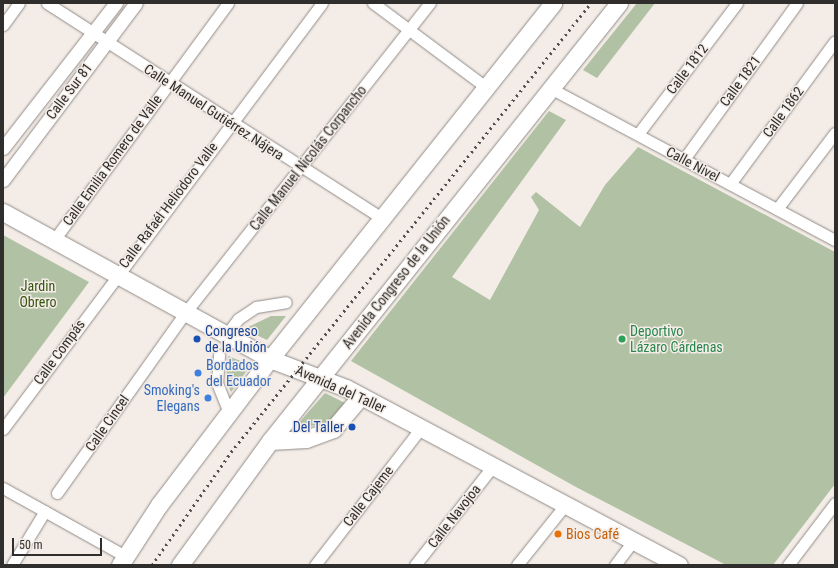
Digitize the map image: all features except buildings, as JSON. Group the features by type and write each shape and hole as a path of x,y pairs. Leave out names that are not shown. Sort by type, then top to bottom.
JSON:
{"main road":[{"path":"123,560 229,412 553,3"},
{"name":"Avenida Congreso de la Unión","path":"184,564 270,441 619,3"},
{"name":"Avenida del Taller","path":"3,212 270,359 321,377 361,396 679,565"},
{"path":"270,441 306,439 327,432 344,421 361,396"}],"street":[{"path":"3,25 19,3"},
{"name":"Calle Manuel Gutiérrez Nájera","path":"47,3 94,32 106,42 300,168 382,218"},
{"name":"Calle Sur 81","path":"3,148 116,3"},
{"name":"Calle Sur 81","path":"3,180 136,3"},
{"name":"Calle Emilia Romero de Valle","path":"54,240 168,82 228,3"},
{"name":"Calle Rafaél Heliodoro Valle","path":"115,274 322,3"},
{"path":"373,3 486,88"},
{"name":"Calle Manuel Nicolás Corpancho","path":"185,313 430,3"},
{"name":"Calle 1812","path":"638,134 737,3"},
{"name":"Calle 1821","path":"684,159 797,3"},
{"name":"Calle 1862","path":"730,184 835,41"},
{"name":"Calle Nivel","path":"550,88 777,209 834,236"},
{"path":"777,209 835,133"},
{"name":"Calle Compás","path":"3,429 115,274"},
{"path":"226,335 238,320 256,308 286,302"},
{"name":"Calle Cincel","path":"57,493 185,313"},
{"path":"219,356 217,383 229,412"},
{"name":"Calle Cajeme","path":"315,565 421,428"},
{"name":"Calle Navojoa","path":"415,565 493,466"},
{"path":"3,488 45,511 123,560"},
{"path":"788,565 835,503"},
{"path":"517,565 565,505"},
{"path":"12,565 45,511"},
{"path":"615,565 633,541"}],"green space":[{"path":"637,3 655,3 597,78 583,70"},
{"name":"Deportivo Lázaro Cárdenas","path":"549,111 566,120 452,277 490,300 539,210 531,197 536,192 580,227 605,185 638,147 835,252 835,484 773,565 726,565 576,487 351,361"},
{"name":"Jardin Obrero","path":"3,235 89,282 3,398"},
{"path":"271,316 286,316 267,340 244,329"},
{"path":"228,356 251,365 231,392 226,380"},
{"path":"325,393 349,405 327,422 307,427 297,425"}],"railway":[{"path":"152,565 231,452 591,3"}],"place":[{"name":"Congreso de la Unión","path":"197,339"},
{"name":"Deportivo Lázaro Cárdenas","path":"622,339"},
{"name":"Bordados del Ecuador","path":"198,373"},
{"name":"Smoking's Elegans","path":"208,398"},
{"name":"Del Taller","path":"352,427"},
{"name":"Bios Café","path":"558,534"}]}
